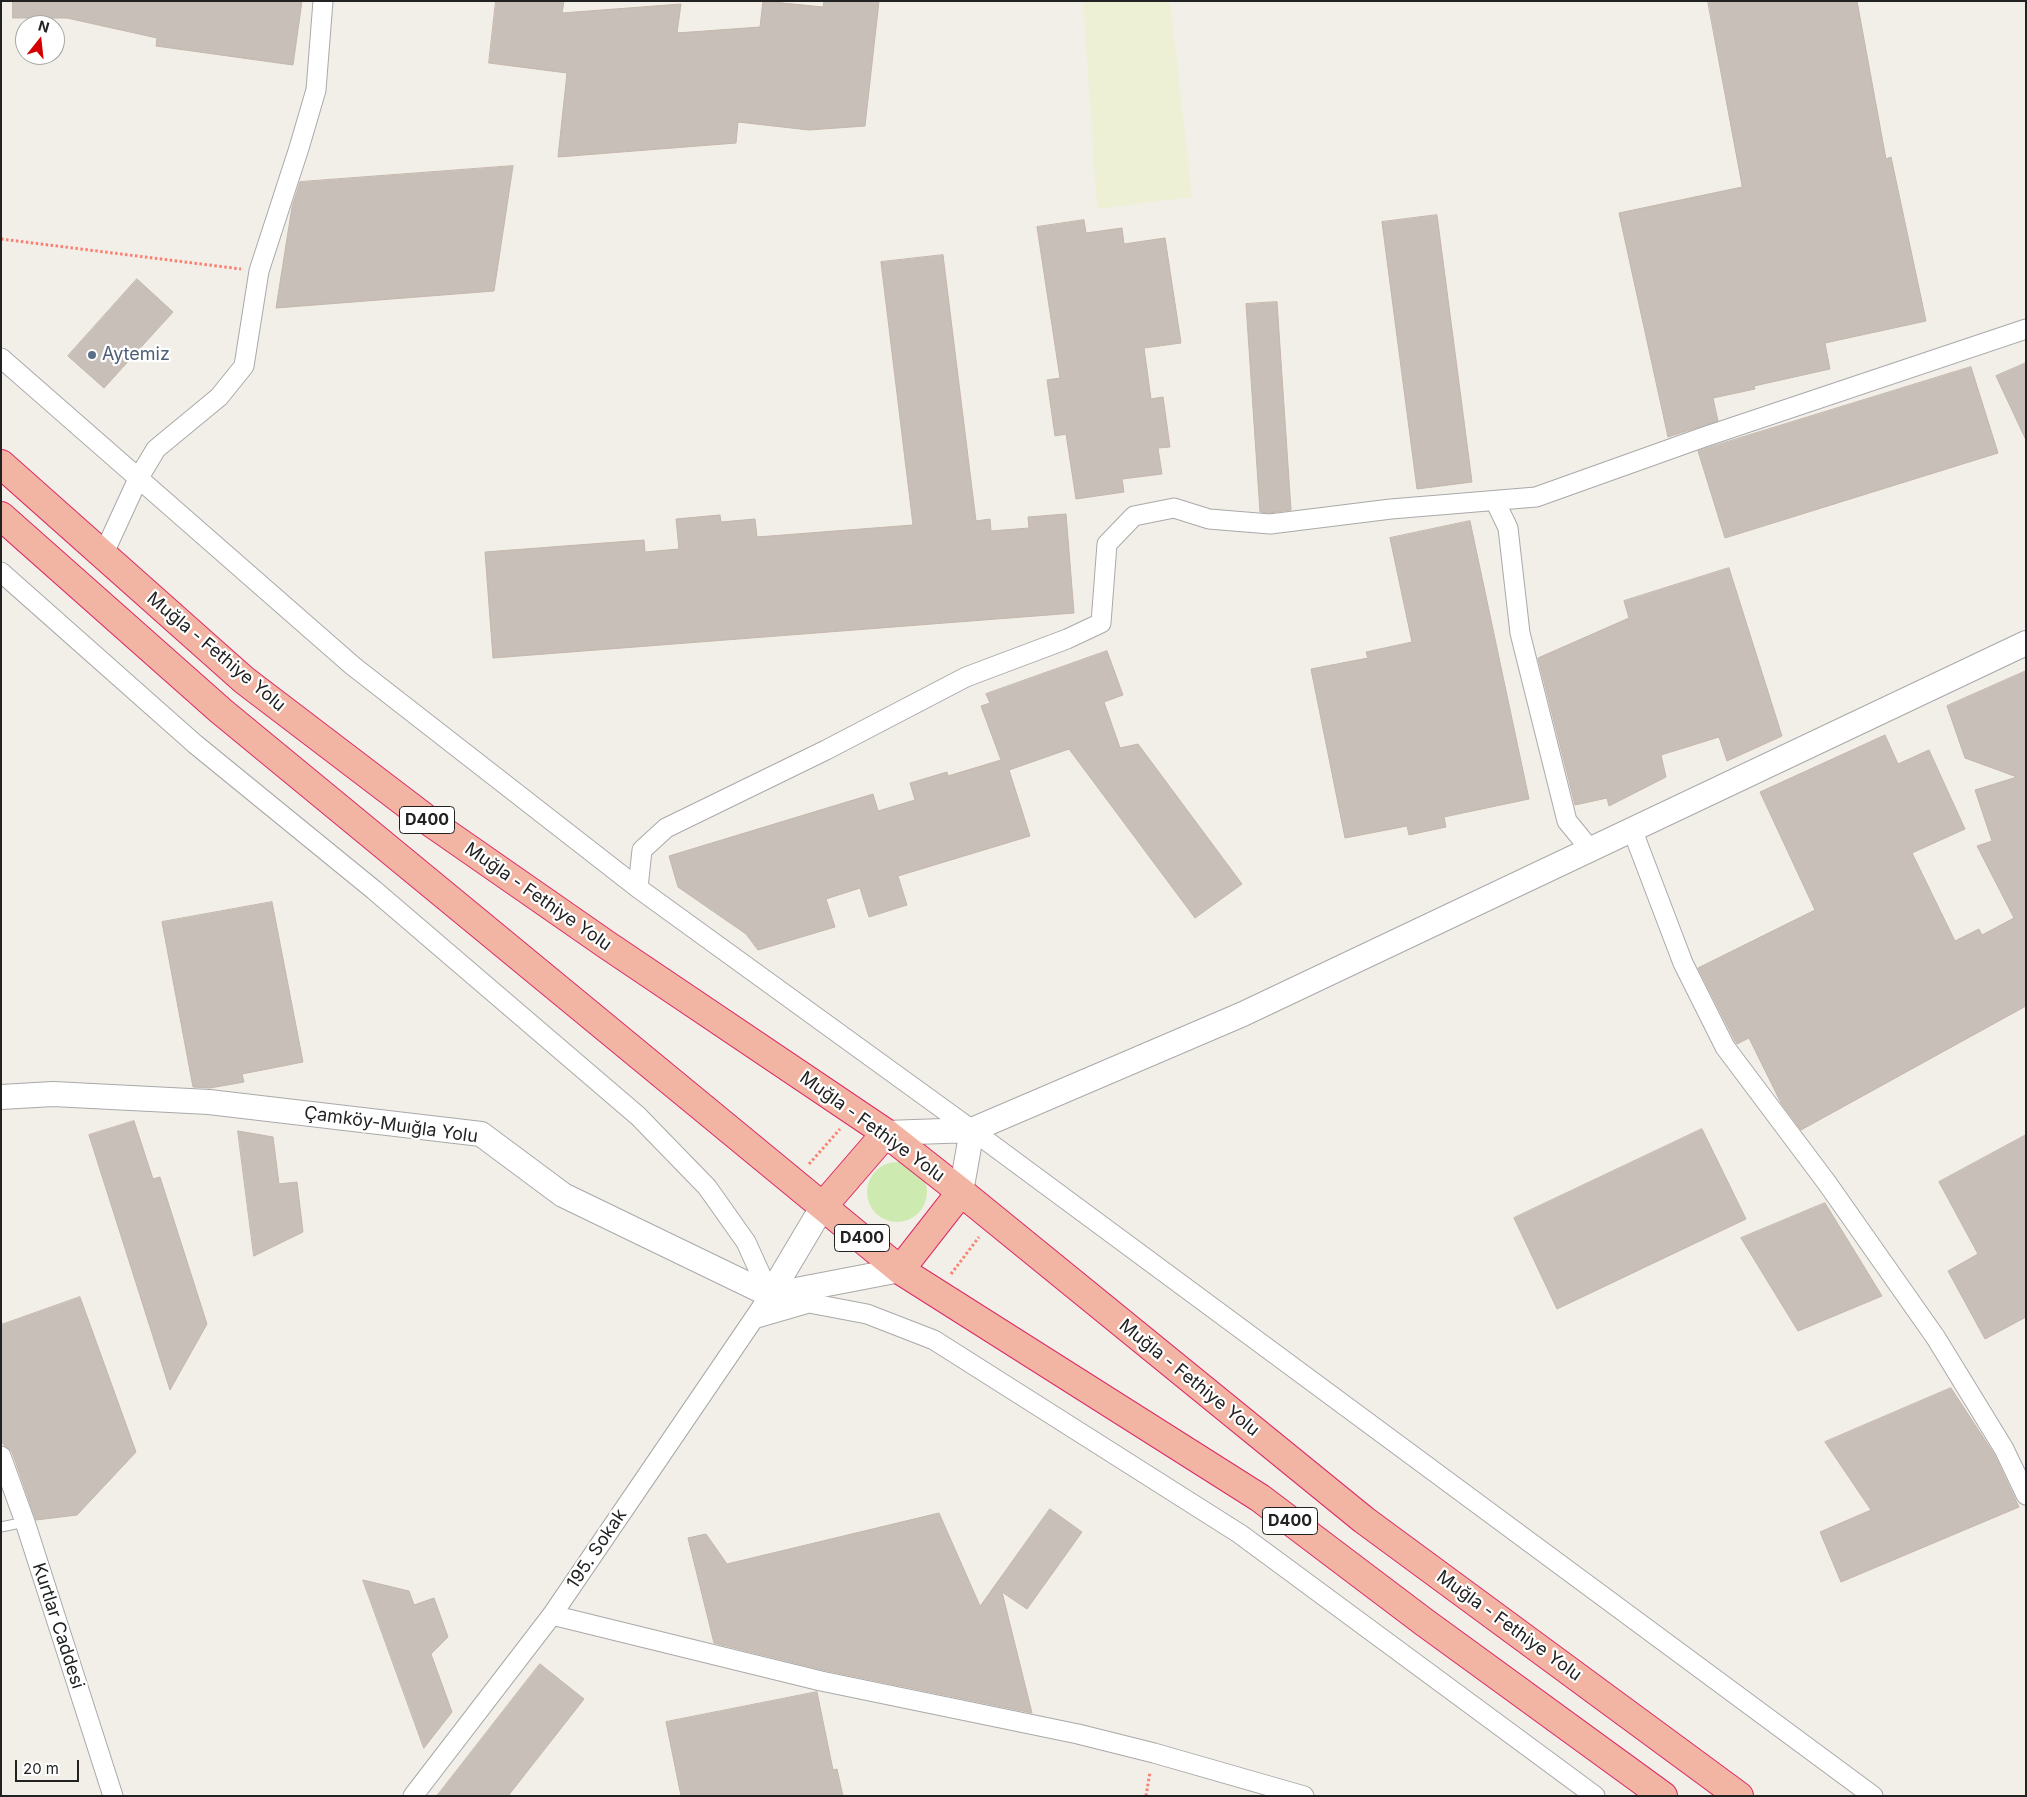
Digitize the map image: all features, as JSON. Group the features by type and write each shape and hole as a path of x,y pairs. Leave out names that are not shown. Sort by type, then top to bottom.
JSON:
{"highway":[{"name":"Muğla - Fethiye Yolu","path":"1,464 244,680 433,824 607,945 886,1134 961,1192 1364,1520 1739,1796"},
{"name":"D400","path":"1,516 221,711 900,1270 1260,1498 1424,1622 1663,1796"},
{"path":"823,1206 886,1134"},
{"path":"900,1270 961,1192"}],"street":[{"path":"103,555 138,478 156,449 219,397 244,366 259,271 316,90 323,1"},
{"path":"638,888 642,850 666,828 826,750 966,676 1066,639 1101,623 1106,544 1134,516 1174,508 1209,519 1270,524 1391,509 1536,497 1704,437 2026,329"},
{"path":"1,358 353,666 638,888 972,1130 1873,1796"},
{"path":"1495,500 1508,528 1520,633 1567,821 1590,849"},
{"path":"1,572 195,744 382,896 638,1116 706,1187 746,1242 770,1295"},
{"path":"886,1134 972,1130 1243,1014 2026,643"},
{"path":"1632,829 1683,963 1725,1047 1827,1183 1936,1338 2004,1449 2026,1495"},
{"name":"Çamköy-Muığla Yolu","path":"1,1097 53,1094 209,1102 481,1134 563,1195 770,1295"},
{"path":"961,1192 972,1130"},
{"path":"770,1295 823,1206"},
{"path":"770,1295 900,1270"},
{"name":"195. Sokak","path":"413,1796 552,1615 770,1295"},
{"path":"754,1319 809,1303 867,1314 934,1340 1240,1534 1595,1796"},
{"name":"Kurtlar Caddesi","path":"1,1456 25,1522 113,1796"},
{"path":"552,1615 821,1681 1078,1734 1154,1753 1304,1796"}],"lane":[{"path":"1,1527 25,1522"}],"path":[{"path":"1,239 259,271"},
{"path":"794,1183 855,1112"},
{"path":"937,1293 993,1218"}],"green space":[{"path":"1170,1 1192,197 1097,209 1083,2"},
{"path":"897,1162 914,1167 922,1175 927,1192 922,1209 914,1217 897,1222 880,1217 872,1209 867,1192 872,1175 880,1167"}],"building":[{"path":"13,1 302,1 293,65 156,46 157,38 65,18 65,15 15,15 15,18 13,18"},
{"path":"496,1 564,1 562,13 681,4 677,33 760,27 763,1 823,7 824,1 879,1 865,126 809,130 738,122 736,143 558,157 567,73 489,63"},
{"path":"1708,1 1857,1 1886,159 1891,157 1926,321 1825,343 1830,369 1754,386 1755,389 1713,398 1718,421 1668,437 1619,213 1742,187"},
{"path":"513,166 494,291 276,308 292,207 300,182"},
{"path":"1437,215 1472,482 1417,489 1382,222"},
{"path":"1084,220 1086,233 1122,228 1124,244 1165,238 1181,343 1144,348 1151,399 1163,397 1170,447 1158,448 1162,474 1122,479 1124,492 1076,499 1066,434 1055,436 1047,380 1060,378 1037,227"},
{"path":"943,255 976,521 990,519 991,531 1029,528 1028,517 1066,514 1074,613 493,658 485,552 644,540 645,552 679,549 676,519 720,515 721,522 755,519 757,537 913,525 881,262"},
{"path":"137,279 173,312 104,388 68,356"},
{"path":"1277,302 1291,510 1269,513 1260,512 1246,304"},
{"path":"2026,363 2026,440 1996,376"},
{"path":"1971,367 1998,453 1725,538 1698,451"},
{"path":"1470,521 1529,799 1444,817 1446,827 1409,835 1407,826 1345,838 1311,669 1368,658 1366,652 1412,642 1390,538"},
{"path":"1729,568 1782,736 1727,761 1719,737 1661,755 1666,777 1609,806 1607,798 1575,805 1538,658 1629,618 1624,601"},
{"path":"1107,651 1123,695 1104,702 1120,748 1138,744 1242,884 1195,918 1069,749 1009,770 1030,836 898,876 907,905 869,917 860,888 826,899 835,927 758,950 746,934 678,887 669,856 873,794 878,811 915,800 910,783 947,772 948,776 1001,760 981,706 990,703 986,694"},
{"path":"2026,671 2026,1006 1801,1130 1781,1103 1749,1038 1737,1044 1735,1041 1698,968 1815,910 1760,792 1885,735 1898,764 1929,750 1965,829 1912,853 1955,941 1979,929 1982,935 2014,918 1977,846 1992,841 1975,790 2017,777 1965,758 1947,706"},
{"path":"272,902 303,1062 242,1074 244,1082 210,1088 193,1087 162,922"},
{"path":"134,1121 153,1179 160,1177 207,1324 170,1390 89,1135"},
{"path":"1702,1129 1746,1219 1557,1309 1514,1218"},
{"path":"238,1131 273,1137 279,1184 297,1182 303,1232 254,1256"},
{"path":"2026,1135 2026,1317 1985,1339 1948,1271 1978,1254 1939,1182"},
{"path":"1825,1203 1882,1296 1798,1331 1741,1238"},
{"path":"80,1297 136,1452 77,1515 36,1520 12,1452 1,1442 1,1325"},
{"path":"1951,1388 1994,1454 2019,1507 1841,1582 1820,1532 1871,1510 1825,1442"},
{"path":"1050,1509 1082,1532 1027,1609 1002,1592 1032,1713 823,1670 714,1643 688,1538 706,1534 727,1564 939,1513 980,1606"},
{"path":"363,1580 409,1591 414,1605 434,1598 448,1637 431,1654 452,1712 424,1748"},
{"path":"540,1664 584,1699 508,1796 437,1796"},
{"path":"817,1692 833,1770 837,1769 843,1796 681,1796 666,1722"}],"place":[{"name":"Aytemiz","path":"92,355"}]}
